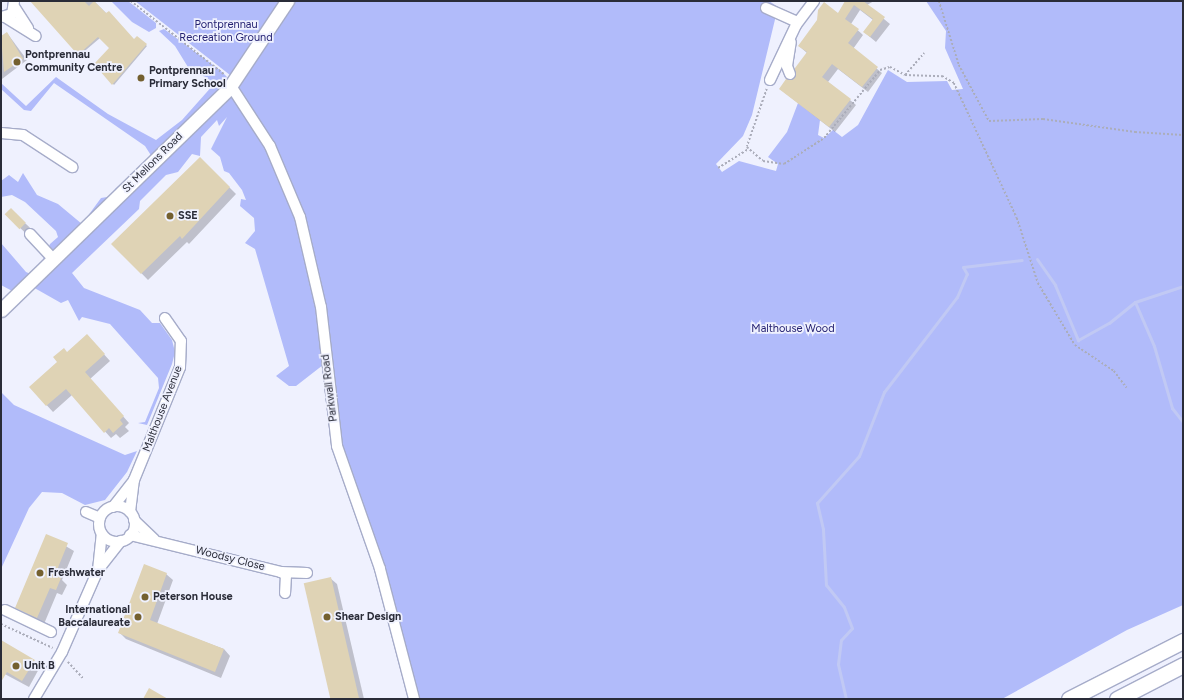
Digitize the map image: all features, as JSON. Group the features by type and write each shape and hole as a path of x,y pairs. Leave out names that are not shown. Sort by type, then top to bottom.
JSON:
{"highway":[{"path":"1069,699 1183,640"},
{"path":"1117,699 1183,665"}],"main road":[{"name":"St Mellons Road","path":"1,310 54,260 229,81 287,1"}],"street":[{"path":"770,80 795,26 814,1"},
{"path":"28,28 2,17 15,3 28,28 36,36"},
{"path":"766,8 795,26"},
{"path":"790,74 787,66 795,26"},
{"name":"Parkwall Road","path":"229,81 270,146 300,217 321,307 337,446 380,569 414,699"},
{"path":"1,133 23,134 72,167"},
{"path":"35,236 54,260"},
{"name":"Malthouse Avenue","path":"113,506 134,480 183,356 179,335 165,318"},
{"name":"Malthouse Avenue","path":"132,516 134,480"},
{"path":"34,699 60,654 98,570 121,541 130,535 132,516 113,506 100,518"},
{"path":"86,512 100,518"},
{"name":"Woodsy Close","path":"132,516 154,539"},
{"path":"98,570 102,534 100,518"},
{"path":"102,534 110,541 121,541"},
{"name":"Woodsy Close","path":"130,535 154,539 281,572 308,573"},
{"path":"281,572 286,575 285,593"},
{"path":"5,610 51,632"}],"path":[{"path":"132,1 229,81"},
{"path":"939,1 959,65 989,121 1043,120 1183,135"},
{"path":"905,75 924,53"},
{"path":"748,148 754,156 773,164 797,158 833,130 880,70 890,67 905,75 942,76 954,83 1017,218 1038,283 1075,345 1114,371 1127,388"},
{"path":"718,168 748,148 770,80"},
{"path":"1,624 60,654 83,678"}],"green space":[{"path":"111,1 128,1 156,23 156,28 149,32 132,22"},
{"name":"Pontprennau Recreation Ground","path":"135,1 282,1 230,75"},
{"name":"Malthouse Wood","path":"291,1 769,1 778,7 752,115 743,136 716,164 722,172 739,161 776,171 778,164 768,157 787,132 798,103 820,120 818,135 824,138 833,130 842,137 858,125 888,70 907,82 947,81 952,90 963,89 945,48 946,31 926,1 1183,1 1183,605 1127,630 1002,699 417,699 373,531 342,451 323,299 303,210 260,137 298,227 317,316 323,365 296,386 289,386 276,376 289,366 255,249 245,243 255,231 254,218 240,206 241,199 246,200 242,190 229,173 224,171 220,157 211,149 227,117 219,126 217,120 201,137 200,156 192,154 178,172 166,175 140,201 139,209 72,273 84,288 140,310 152,323 160,323 172,340 175,352 172,364 147,425 138,423 145,422 159,388 158,378 110,324 82,317 79,321 68,300 61,303 31,286 50,244 58,237 56,231 25,202 12,195 1,197 1,181 9,175 18,182 23,173 37,195 58,204 82,224 101,198 113,196 115,189 152,157 145,146 54,83 31,111 24,110 1,89 1,83 26,106 56,77 108,114 156,140 182,120 214,84 206,77 191,72 175,46 159,31 164,29 220,70 229,79 228,97 236,91"},
{"path":"1,243 26,272 35,276 14,292 1,285"},
{"path":"1,392 14,405 125,455 137,451 127,472 105,500 85,505 62,493 42,492 29,508 1,569"}],"building":[{"path":"30,1 84,1 89,6 94,1 106,13 109,11 134,39 137,36 147,44 112,85 94,64 109,48 98,37 78,55"},
{"path":"845,1 863,1 885,17 870,37 863,32 873,19 854,5 845,19 859,29 848,43 878,67 862,87 832,64 822,77 851,99 829,127 779,89 786,79 795,78 795,68 807,52 798,46 817,20 818,10 824,2 838,13"},
{"path":"7,32 23,59 4,72 1,36"},
{"path":"200,157 230,187 182,239 180,236 141,274 111,244"},
{"path":"11,208 26,223 19,229 5,214"},
{"path":"87,334 105,354 85,372 124,416 120,420 123,424 113,433 109,428 104,433 66,389 46,406 29,387 57,362 53,357 64,348 67,352"},
{"path":"46,534 68,543 55,575 61,578 56,590 50,588 37,618 15,608"},
{"name":"Peterson House","path":"144,564 167,573 150,620 224,649 215,672 118,633"},
{"path":"331,577 359,699 330,699 304,583"},
{"name":"Unit B","path":"1,640 35,660 22,681 7,672 1,682"},
{"path":"149,688 168,699 143,699"}],"waterway":[{"path":"1037,259 1055,285 1078,340 1109,323 1135,302 1183,286"},
{"path":"846,699 838,664 841,640 852,628 844,607 826,585 823,529 817,503 859,456 884,392 957,297 967,274 963,267 1022,260"},
{"path":"1135,302 1154,346 1172,408 1183,422"}],"place":[{"name":"Pontprennau Community Centre","path":"17,62"},
{"name":"Pontprennau Primary School","path":"141,78"},
{"name":"SSE","path":"170,216"},
{"name":"Freshwater","path":"40,573"},
{"name":"Peterson House","path":"145,597"},
{"name":"International Baccalaureate","path":"138,617"},
{"name":"Shear Design","path":"327,617"},
{"name":"Unit B","path":"16,666"}]}
